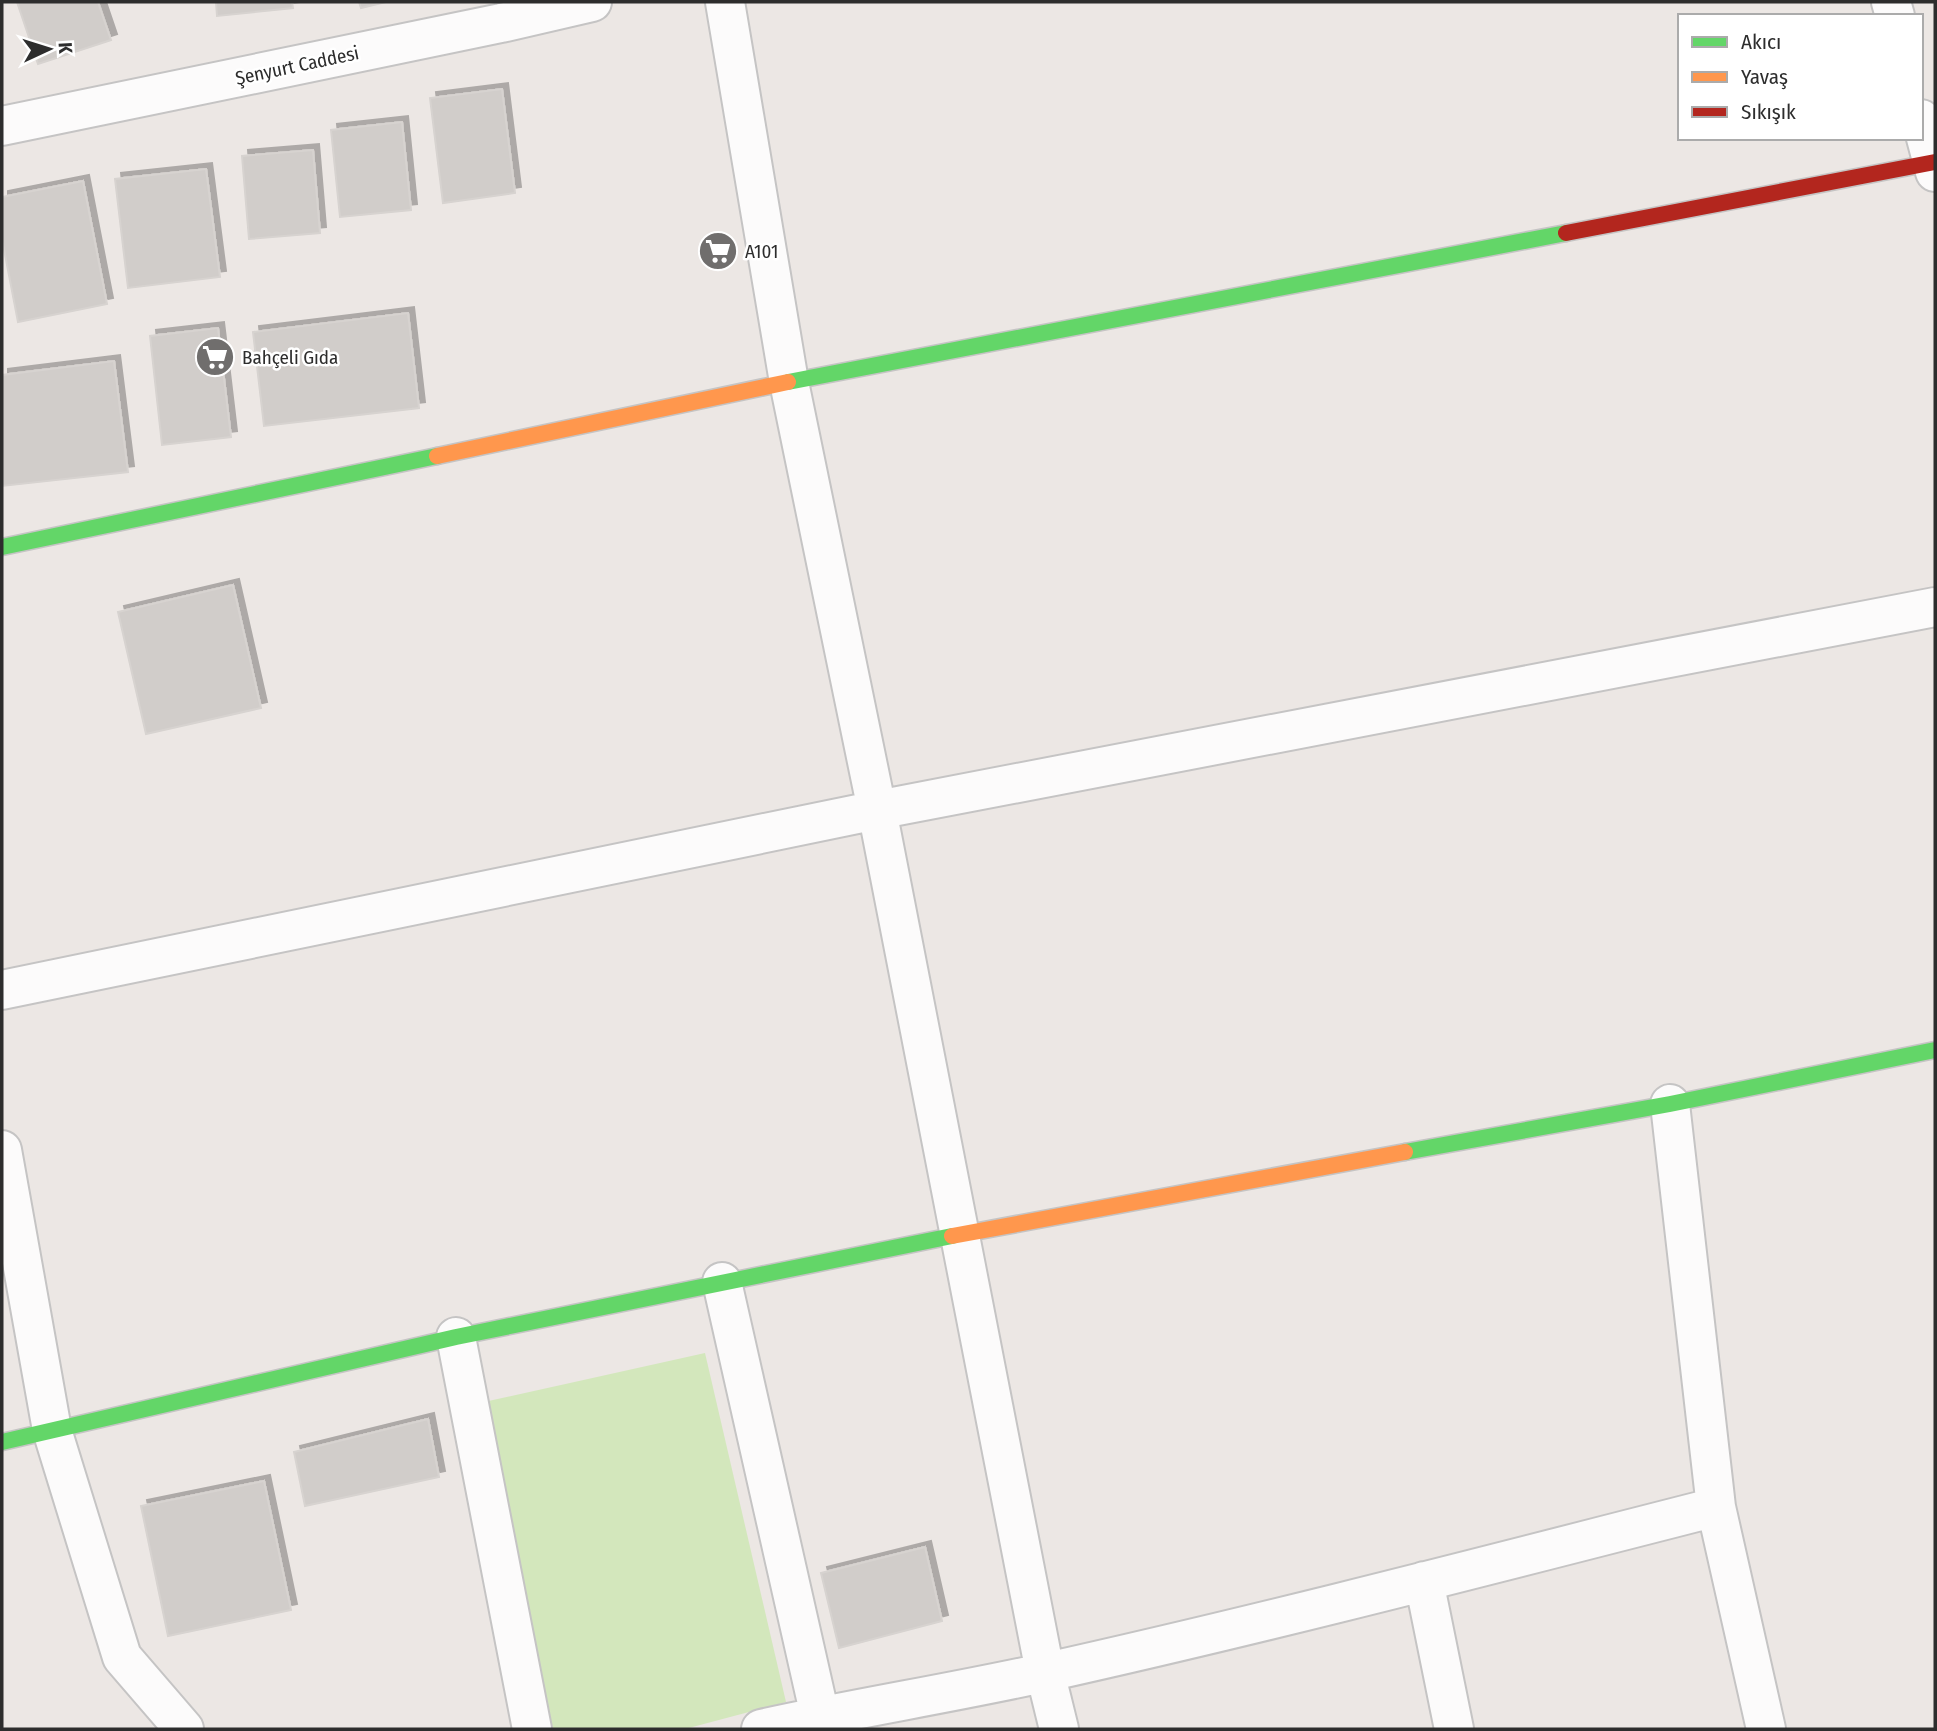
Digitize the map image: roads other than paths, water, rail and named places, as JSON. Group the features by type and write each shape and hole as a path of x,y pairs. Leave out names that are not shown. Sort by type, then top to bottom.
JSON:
{"street":[{"name":"Şenyurt Caddesi","path":"2,126 499,12 592,2"},
{"path":"724,2 789,382 877,810 1045,1672 1059,1729"},
{"path":"2,547 789,382 1935,164 1923,125"},
{"path":"2,990 877,810 1935,607"},
{"path":"2,1442 456,1337 722,1282 960,1234 1670,1104 1935,1050"},
{"path":"1670,1104 1716,1507 1766,1729"},
{"path":"2,1150 52,1430 122,1657 184,1729"},
{"path":"722,1282 820,1716"},
{"path":"456,1337 532,1729"},
{"path":"761,1729 1045,1672 1424,1581 1716,1507"},
{"path":"1424,1581 1454,1729"}],"place":[{"name":"A101","path":"718,251"},
{"name":"Bahçeli Gıda","path":"215,357"}]}
